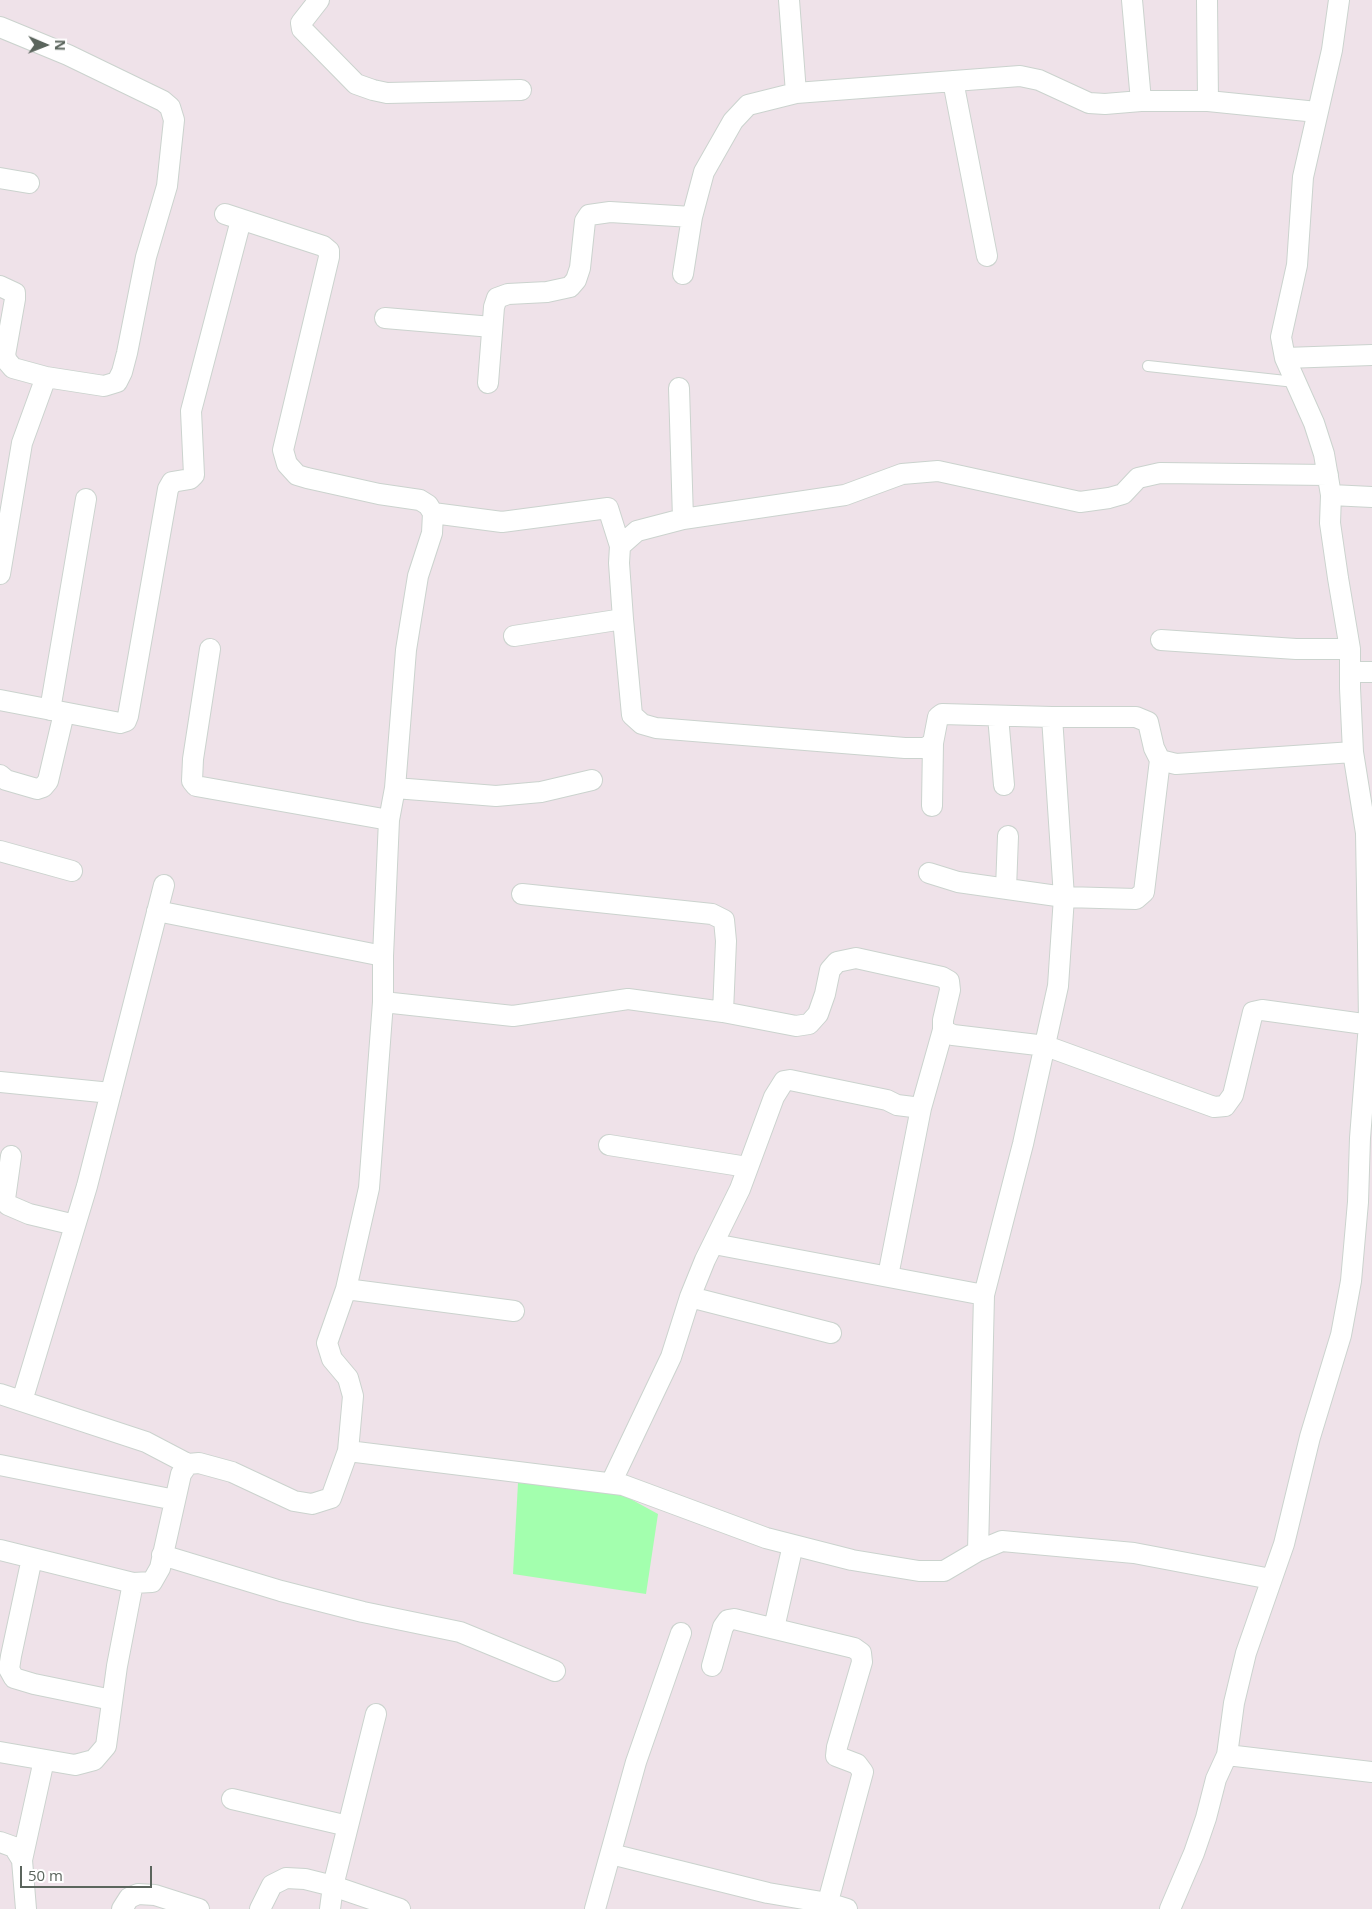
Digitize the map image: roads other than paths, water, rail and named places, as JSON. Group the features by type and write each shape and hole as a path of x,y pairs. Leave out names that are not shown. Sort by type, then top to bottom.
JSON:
{"street":[{"path":"319,0 301,23 302,29 356,84 387,93 521,90"},
{"path":"788,0 796,93"},
{"path":"1132,0 1141,101"},
{"path":"1207,0 1208,101"},
{"path":"1170,1909 1194,1853 1206,1818 1216,1779 1227,1755 1234,1703 1242,1670 1284,1544 1310,1437 1341,1335 1364,1224 1370,1025 1366,833 1353,752 1350,650 1330,524 1331,495 1328,475 1314,423 1285,358 1281,337 1296,265 1303,177 1332,50 1339,0"},
{"path":"0,27 68,55 163,101 170,107 174,120 167,186 146,257 122,372 117,382 104,386 46,377 13,368 5,355 15,293 0,286"},
{"path":"683,274 692,218 704,172 733,121 748,105 796,93 1020,76 1039,80 1089,103 1208,101 1317,112"},
{"path":"953,81 987,256"},
{"path":"0,178 29,183"},
{"path":"488,383 494,307 498,298 508,294 547,292 570,287 576,280 580,268 585,221 589,215 610,212 692,218"},
{"path":"0,700 120,723 126,721 168,489 172,482 190,479 194,475 191,411 233,217 323,246 329,251 329,258 283,450 287,464 297,475 307,478 379,494 420,500 428,505 433,513 432,533 418,576 406,650 395,788 389,820 383,956 383,1002 369,1188 346,1289 327,1343 332,1359 348,1378 353,1396 348,1451 331,1498 312,1504 294,1501 232,1472 199,1463 188,1464 146,1442 0,1394"},
{"path":"385,318 492,327"},
{"path":"1285,358 1372,355"},
{"path":"0,574 22,443 46,377"},
{"path":"679,388 683,519"},
{"path":"620,546 637,531 683,519 845,495 902,474 938,471 1080,502 1123,494 1138,478 1160,473 1328,475"},
{"path":"1331,495 1372,497"},
{"path":"0,775 6,780 37,789 43,787 48,781 86,499"},
{"path":"433,513 502,522 608,508 620,546 619,563 632,715 642,724 656,728 905,748 925,748 933,743"},
{"path":"514,636 623,619"},
{"path":"1161,640 1296,649 1350,650"},
{"path":"210,649 192,759 192,781 196,786 389,820"},
{"path":"1350,672 1372,672"},
{"path":"929,873 958,882 1064,897 1136,899 1144,892 1160,760 1154,748 1148,722 1136,717 942,714 938,717 933,743 932,806"},
{"path":"998,716 1004,785"},
{"path":"978,1551 984,1295 1023,1144 1058,986 1064,897 1052,717"},
{"path":"1160,760 1176,764 1353,752"},
{"path":"395,788 496,796 541,792 592,780"},
{"path":"1006,889 1008,836"},
{"path":"0,851 72,871"},
{"path":"22,1401 75,1225 164,885"},
{"path":"522,894 712,914 724,920 726,941 723,1012"},
{"path":"157,911 383,956"},
{"path":"383,1002 513,1016 628,999 723,1012 796,1026 809,1024 818,1014 830,970 837,962 856,958 942,977 949,982 950,990 943,1020 944,1030 921,1108 888,1276"},
{"path":"944,1030 953,1035 1046,1046 1214,1107 1225,1106 1233,1095 1253,1012 1262,1010 1370,1025"},
{"path":"611,1483 671,1356 690,1297 705,1260 740,1189 774,1097 784,1081 790,1080 887,1100 897,1105 921,1108"},
{"path":"0,1082 111,1093"},
{"path":"609,1145 747,1167"},
{"path":"12,1156 5,1198 8,1205 29,1214 75,1225"},
{"path":"714,1244 984,1295"},
{"path":"346,1289 514,1311"},
{"path":"690,1297 831,1333"},
{"path":"348,1451 623,1485 766,1538 852,1560 919,1571 944,1571 978,1551 1002,1541 1124,1552 1271,1579"},
{"path":"0,1550 133,1583 152,1582 160,1568 182,1474 188,1464"},
{"path":"0,1465 175,1500"},
{"path":"774,1628 793,1545"},
{"path":"162,1555 281,1591 363,1612 460,1632 555,1671"},
{"path":"32,1558 9,1669 14,1678 112,1700"},
{"path":"0,1752 75,1765 94,1760 106,1746 112,1700 133,1583"},
{"path":"611,1854 766,1901 833,1907 863,1772 857,1764 836,1756 836,1747 862,1662 861,1653 854,1648 734,1619 728,1620 723,1627 712,1666"},
{"path":"595,1909 636,1762 680,1633"},
{"path":"330,1909 333,1886 376,1714"},
{"path":"1227,1755 1372,1772"},
{"path":"26,1909 22,1860 44,1760"},
{"path":"232,1799 348,1826"},
{"path":"0,1842 14,1847 22,1860"},
{"path":"260,1909 272,1885 286,1878 305,1879 333,1886 400,1909"},
{"path":"122,1909 129,1898 138,1894 155,1895 199,1909"}],"lane":[{"path":"1148,366 1295,382"}]}
